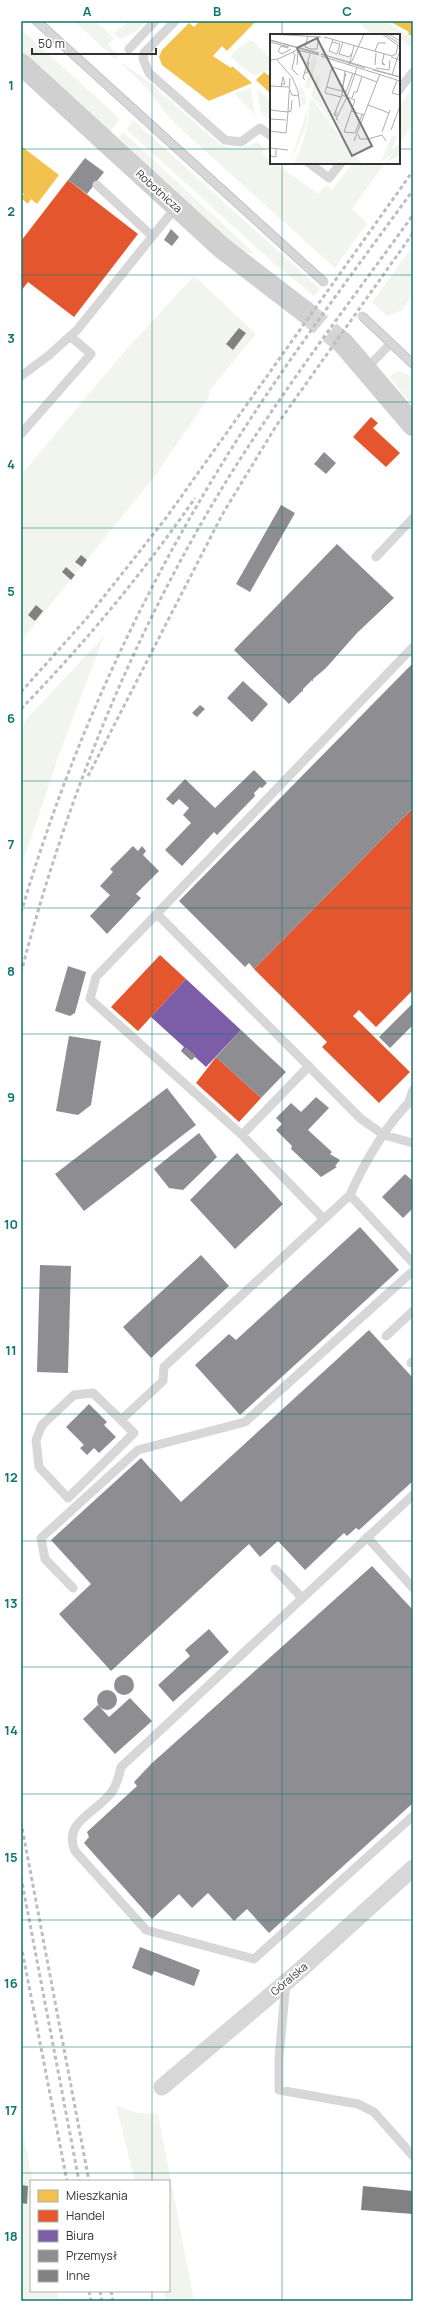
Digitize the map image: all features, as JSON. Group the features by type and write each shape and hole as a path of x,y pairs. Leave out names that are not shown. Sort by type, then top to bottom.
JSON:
{"street":[{"name":"Robotnicza","path":"21,64 176,207 242,265 304,311"},
{"path":"343,343 367,368 413,425"},
{"name":"Góralska","path":"162,2087 286,1982 413,1868"}],"lane":[{"path":"37,21 324,282"},
{"path":"129,49 155,21"},
{"path":"176,21 144,53 143,59 149,73 226,140 241,142 260,128 270,135"},
{"path":"400,89 413,72"},
{"path":"310,164 329,178 340,164"},
{"path":"97,185 152,236"},
{"path":"21,376 70,336 176,207"},
{"path":"362,316 413,364"},
{"path":"21,434 91,354 70,336"},
{"path":"367,368 391,343"},
{"path":"376,557 413,518"},
{"path":"323,1218 242,1135 90,999 96,977 413,647"},
{"path":"157,914 361,1119 384,1135 413,1143"},
{"path":"242,1135 309,1066"},
{"path":"121,1420 162,1381 164,1367 323,1218 350,1195 362,1168 384,1135 410,1101 413,1090"},
{"path":"350,1195 413,1264"},
{"path":"73,1588 45,1559 41,1538 138,1450 245,1422 413,1271"},
{"path":"386,1336 413,1311"},
{"path":"94,1393 121,1420 134,1433 68,1498 39,1466 36,1440 42,1425 74,1395 94,1393"},
{"path":"413,1495 121,1767 118,1780 111,1794 76,1826 71,1834 71,1841 75,1851 146,1930 254,1959 413,1816"},
{"path":"367,1537 413,1588"},
{"path":"275,1569 302,1598"},
{"path":"286,1982 279,2058 279,2090 358,2104 374,2112 413,2156"}],"shaded area":[{"path":"74,21 95,21 114,38 108,45 119,55 115,59"},
{"path":"129,21 146,21 137,31 120,39 114,33"},
{"path":"357,21 386,21 413,40 413,49 402,40 400,41 400,34 371,34"},
{"path":"21,29 119,118 119,121 108,133 21,53"},
{"path":"249,41 253,41 270,58 270,69 254,76 231,57 234,51"},
{"path":"122,63 148,81 218,143 223,146 242,148 257,142 265,148 261,153 270,159 270,164 276,164 318,194 326,185 332,190 352,164 384,164 352,209 367,223 335,268 181,129 166,114 147,88 121,64"},
{"path":"251,88 255,115 234,93"},
{"path":"413,88 413,124 400,143 400,104"},
{"path":"257,89 270,101 270,120 261,113"},
{"path":"133,120 320,289 314,296 277,266 126,129"},
{"path":"123,132 254,253 245,252 239,249 118,137"},
{"path":"413,246 413,293 403,310 387,316 372,302"},
{"path":"194,276 256,334 209,391 209,397 155,476 21,641 21,475 124,352"},
{"path":"399,371 413,377 413,406 390,378 393,374"},
{"path":"104,636 59,755 21,868 21,725"},
{"path":"116,2106 138,2113 158,2114 194,2301 166,2301 164,2292 170,2292 170,2180 135,2180"},
{"path":"21,2124 33,2180 30,2180 30,2292 57,2292 60,2301 21,2301"}],"building: Mieszkania":[{"path":"197,21 256,21 227,51 222,46 213,56 231,68 232,66 252,83 209,101 162,65 159,57 162,50 189,23 194,27 198,23"},
{"path":"389,21 413,21 413,37 408,34 409,32"},
{"path":"264,72 268,75 270,74 270,93 256,80"},
{"path":"21,146 59,175 37,204 31,199 28,204 21,198 24,194 21,191"}],"building: Handel":[{"path":"68,180 138,234 74,317 28,282 21,291 21,241"},
{"path":"371,417 378,423 373,428 400,453 386,467 353,437"},
{"path":"413,808 413,990 376,1027 359,1010 353,1016 410,1072 379,1103 322,1047 327,1042 254,969"},
{"path":"160,955 186,979 138,1031 111,1007"},
{"path":"216,1057 261,1098 239,1122 196,1083"}],"building: Biura":[{"path":"186,979 241,1030 206,1067 194,1056 191,1060 181,1051 184,1047 151,1017"}],"building: Przemysł":[{"path":"85,158 104,172 87,194 68,180"},
{"path":"171,229 179,237 172,246 164,240"},
{"path":"324,452 336,463 326,474 314,464"},
{"path":"281,505 295,513 250,592 236,584"},
{"path":"337,544 394,598 357,633 326,668 313,679 313,682 312,680 303,689 303,692 302,691 289,704 234,650"},
{"path":"413,663 413,808 254,969 249,963 245,967 179,901"},
{"path":"243,681 268,704 252,722 227,698"},
{"path":"200,705 205,709 197,717 192,713"},
{"path":"254,770 267,783 254,793 255,796 217,835 214,832 182,866 165,850 191,823 183,815 189,808 179,799 173,805 166,799 185,779 215,808"},
{"path":"133,846 138,851 142,846 146,851 143,855 159,871 136,894 141,898 107,934 90,916 110,895 100,886 113,872 110,869"},
{"path":"68,966 86,972 75,1013 70,1016 55,1011"},
{"path":"413,1003 413,1025 390,1048 379,1037"},
{"path":"241,1030 286,1072 261,1098 216,1057"},
{"path":"69,1036 101,1041 91,1105 78,1115 56,1111"},
{"path":"186,1047 196,1056 192,1060 182,1051"},
{"path":"167,1088 196,1125 84,1211 55,1174"},
{"path":"316,1097 329,1108 308,1130 332,1152 330,1154 340,1160 335,1166 337,1167 321,1177 291,1149 292,1146 276,1130 282,1124 276,1118 291,1103 301,1112"},
{"path":"199,1133 217,1157 183,1190 169,1188 154,1169"},
{"path":"237,1153 283,1204 235,1249 190,1200"},
{"path":"405,1174 413,1181 413,1208 403,1218 382,1197"},
{"path":"360,1227 399,1270 240,1415 195,1365 229,1334 236,1340"},
{"path":"201,1255 229,1286 151,1358 123,1327"},
{"path":"40,1265 71,1266 68,1373 37,1372"},
{"path":"369,1330 413,1378 413,1481 359,1530 356,1528 347,1536 344,1533 305,1570 278,1541 260,1557 249,1544 111,1671 59,1614 91,1584 51,1540 141,1458 181,1502"},
{"path":"89,1404 107,1422 104,1425 116,1437 99,1453 94,1448 87,1455 80,1448 84,1445 66,1427"},
{"path":"372,1566 413,1610 413,1803 269,1933 247,1909 234,1921 208,1893 192,1908 179,1894 152,1919 84,1843 89,1837 87,1832 137,1786 134,1782 151,1764"},
{"path":"209,1629 229,1652 173,1702 158,1685 190,1656 185,1650"},
{"path":"124,1675 131,1678 134,1685 131,1692 124,1695 117,1692 114,1685 117,1678"},
{"path":"107,1690 114,1693 117,1700 114,1707 107,1710 100,1707 97,1700 100,1693"},
{"path":"130,1698 152,1721 115,1754 83,1719 98,1705 109,1717"},
{"path":"140,1947 200,1970 194,1986 154,1971 152,1976 132,1968"}],"building: Inne":[{"path":"239,328 246,333 233,350 226,344"},
{"path":"81,555 87,560 82,567 75,562"},
{"path":"66,567 75,575 71,580 62,572"},
{"path":"36,605 43,611 35,621 28,615"},
{"path":"21,2185 28,2186 27,2204 21,2203"},
{"path":"363,2186 413,2191 413,2214 361,2210"}],"tunnel":[{"path":"304,311 343,343"}],"tram line":[{"path":"30,21 322,286"},
{"path":"43,21 327,279"},
{"path":"365,313 413,358"},
{"path":"360,320 413,370"}],"railway":[{"path":"21,692 87,618 166,518 413,171"},
{"path":"21,913 58,799 80,743 103,689 155,581 214,477 261,403 310,331 413,190"},
{"path":"21,973 39,908 81,781 132,657 161,597 227,480 271,412 413,215"},
{"path":"88,776 222,515 276,426 413,233"},
{"path":"21,709 68,659 112,607 155,553 195,498"},
{"path":"21,1822 89,2180"},
{"path":"21,1877 79,2180"},
{"path":"21,1945 67,2180"},
{"path":"89,2292 91,2301"},
{"path":"100,2292 102,2301"},
{"path":"111,2292 113,2301"}]}
